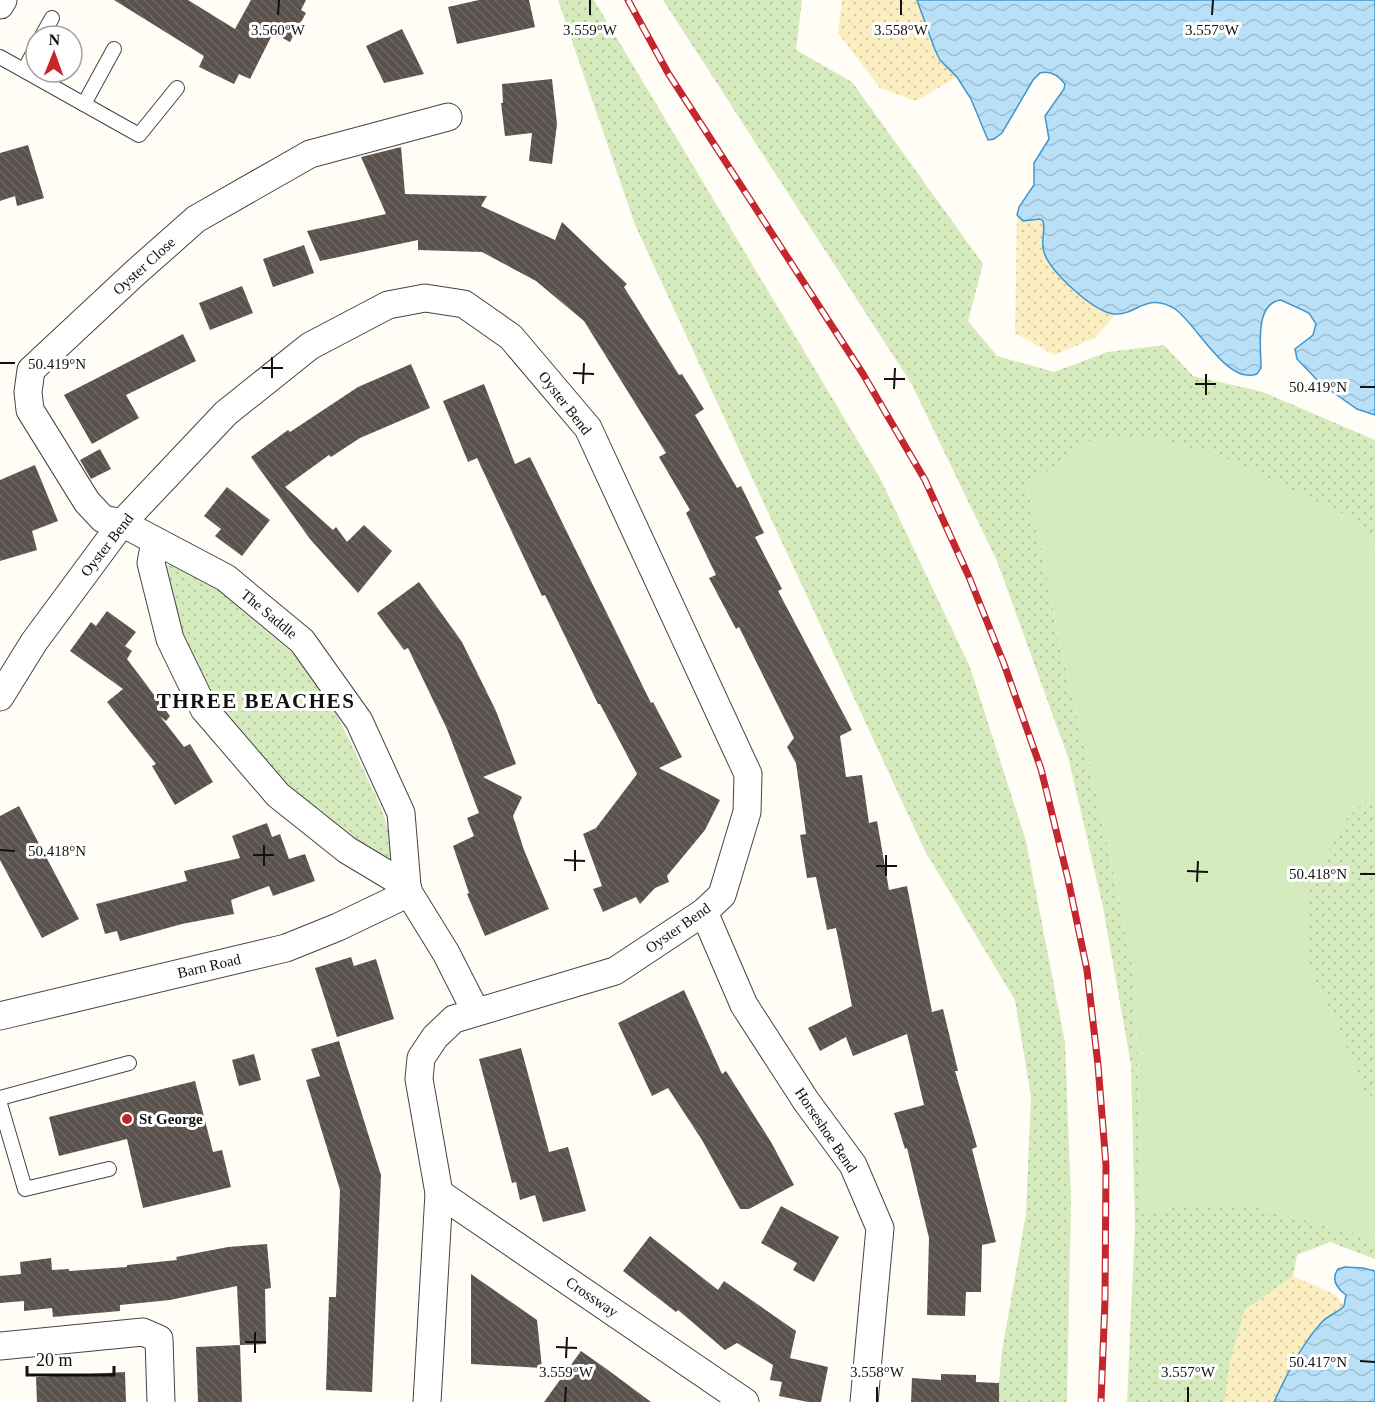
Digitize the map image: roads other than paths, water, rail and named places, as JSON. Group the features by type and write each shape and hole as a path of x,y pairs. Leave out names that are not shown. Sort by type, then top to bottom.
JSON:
{"street":[{"path":"0,5 3,0"},
{"name":"Oyster Close","path":"122,523 103,519 87,502 30,410 28,392 31,370 196,219 310,154 448,117"},
{"name":"Oyster Bend","path":"0,697 34,642 122,523 226,413 310,346 388,305 425,298 464,304 511,337 588,428 748,774 747,812 722,895 704,912 615,971 476,1012"},
{"name":"The Saddle","path":"122,523 226,578 302,641 359,721 401,813 408,889 446,953 476,1012"},
{"name":"The Saddle","path":"155,541 151,563 170,639 204,709 278,795 347,850 408,889"},
{"name":"Barn Road","path":"0,1016 286,948 338,927 408,889"},
{"name":"Horseshoe Bend","path":"704,912 744,1005 806,1101 853,1164 880,1228 864,1402"},
{"path":"427,1402 439,1193 418,1079 421,1058 435,1037 454,1019 476,1012"},
{"name":"Crossway","path":"439,1193 745,1402"},
{"path":"0,1346 143,1332 159,1338 161,1402"}],"lane":[{"path":"49,24 52,18"},
{"path":"84,104 114,50"},
{"path":"0,57 24,70"},
{"path":"49,84 139,135 177,88"},
{"path":"0,1098 129,1063"},
{"path":"0,1104 25,1189 108,1168"}],"water":[{"path":"917,0 1375,0 1375,415 1357,409 1320,383 1297,359 1295,349 1313,335 1316,324 1309,313 1281,300 1272,303 1266,309 1263,318 1260,338 1261,368 1257,374 1245,375 1223,362 1183,316 1165,304 1149,303 1129,312 1114,314 1095,306 1074,290 1055,270 1044,252 1043,221 1040,219 1023,221 1017,215 1019,207 1034,185 1034,163 1049,139 1045,116 1064,89 1065,84 1054,74 1040,73 1033,80 1002,133 988,140 971,99 957,77 940,60"},
{"path":"1345,1267 1375,1271 1375,1402 1274,1402 1307,1340 1324,1320 1344,1306 1346,1295 1338,1287 1335,1277 1338,1269"}],"railway":[{"path":"628,0 668,73 863,374 925,480 969,577 1004,664 1041,769 1087,970 1098,1065 1106,1165 1105,1300 1101,1402"}],"place":[{"name":"St George","path":"127,1119"}],"district":[{"name":"THREE BEACHES","path":"256,701"}]}
